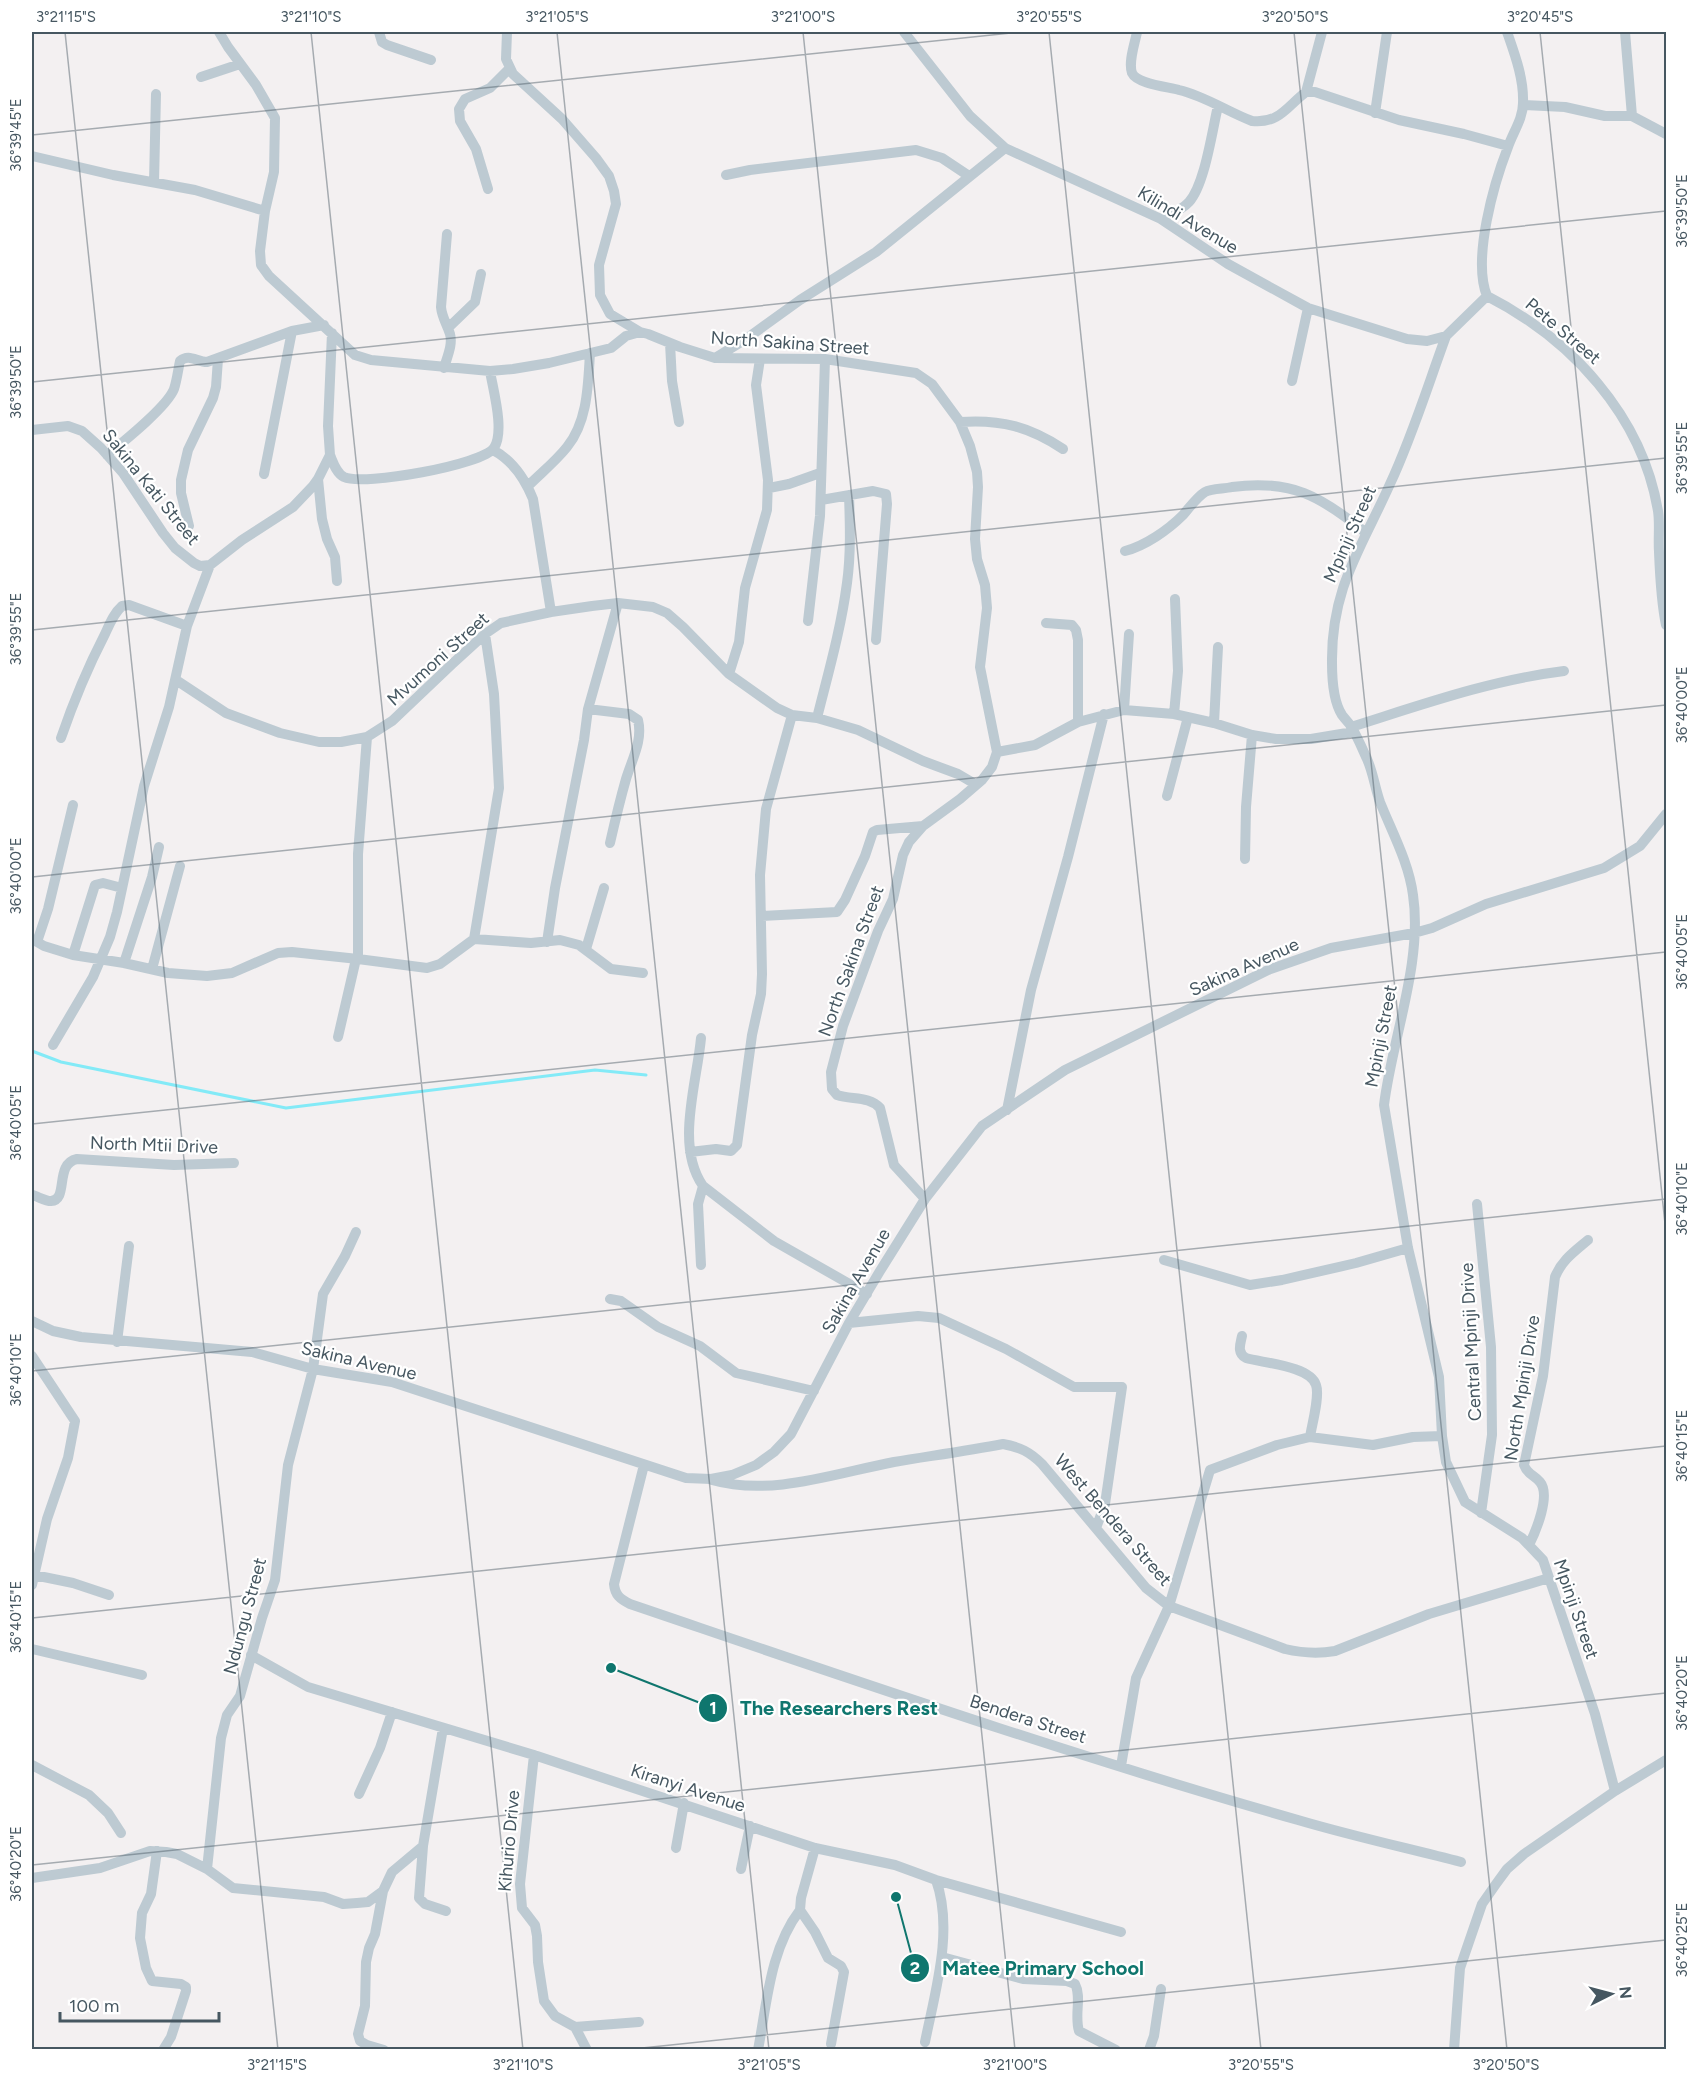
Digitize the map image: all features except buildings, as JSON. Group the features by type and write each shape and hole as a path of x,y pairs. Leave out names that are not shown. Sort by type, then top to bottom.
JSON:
{"street":[{"path":"219,32 256,85 275,118 274,172 265,211 260,251 261,264 269,276 355,355 371,360 490,371 549,363 611,348 626,336 640,332"},
{"path":"379,32 382,42 387,45 431,60"},
{"path":"488,189 477,149 460,121 459,109 465,99 490,88 509,69 506,58 507,32"},
{"name":"Kilindi Avenue","path":"904,32 970,116 1005,148 1161,219 1228,264 1308,308 1407,339 1428,340 1446,336"},
{"path":"1137,32 1131,63 1135,77 1152,84 1183,90 1240,116 1260,122 1287,111 1306,92 1322,32"},
{"path":"1375,113 1387,32"},
{"path":"1446,336 1487,296 1483,286 1482,269 1487,220 1508,146 1518,125 1523,105 1522,82 1507,32"},
{"path":"1625,32 1632,116"},
{"path":"201,77 240,64"},
{"name":"North Sakina Street","path":"509,69 562,119 609,176 616,204 599,266 600,295 610,314 640,332 714,358 825,359 916,373 932,384 960,422 970,446 977,472 978,487 975,538 977,559 985,585 987,608 980,667 997,752 992,766 982,780 923,826 909,842 903,855 893,899 878,932 843,1026 830,1081 837,1095 875,1102 880,1108 894,1166 925,1199"},
{"path":"1306,92 1327,95 1375,113 1508,146"},
{"path":"154,182 156,94"},
{"path":"1523,105 1565,107 1605,116 1632,116 1666,134"},
{"path":"1161,219 1188,203 1195,194 1218,106"},
{"path":"714,358 876,252 1005,148"},
{"path":"726,175 750,170 916,150 942,158 969,176"},
{"path":"32,156 94,171 195,190 265,211"},
{"path":"444,368 451,343 441,307 447,234"},
{"path":"448,328 475,302 481,274"},
{"name":"Pete Street","path":"1487,296 1538,326 1590,374 1616,405 1639,444 1658,513 1659,553 1666,625"},
{"path":"1292,381 1308,308"},
{"path":"106,455 135,433 169,399 174,390 182,359 188,357 200,362 218,359 292,331 328,329"},
{"path":"328,329 330,455 340,475 347,478 363,480 440,470 493,450 499,427 490,371"},
{"path":"264,474 292,331"},
{"name":"Mpinji Street","path":"1446,336 1391,484 1347,574 1338,602 1333,634 1334,694 1341,715 1368,760 1379,799 1403,859 1413,896 1414,933 1411,970 1384,1105 1408,1248 1439,1377 1442,1436 1446,1462 1465,1502 1522,1538 1544,1560 1595,1714 1615,1791"},
{"path":"670,343 672,381 679,422"},
{"path":"528,486 568,446 580,424 586,401 590,353"},
{"path":"729,674 739,642 745,588 765,520 769,488 756,386 760,358"},
{"path":"189,526 181,493 181,480 188,450 213,398 218,359"},
{"path":"808,621 821,500 825,359"},
{"path":"960,422 980,420 1008,424 1033,431 1063,449"},
{"name":"Sakina Kati Street","path":"32,430 68,426 82,431 123,473 175,548 200,566 210,565 242,540 292,507 313,486 330,455"},
{"path":"493,450 510,461 528,486 533,499 551,612"},
{"path":"769,488 789,484 820,473"},
{"path":"318,478 322,519 335,557 337,581"},
{"path":"1125,551 1134,549 1161,533 1179,519 1205,492 1254,485 1292,488 1314,496 1332,506 1366,533"},
{"path":"821,500 873,491 886,494 876,640"},
{"path":"817,718 841,619 847,581 850,546 849,495"},
{"path":"52,1045 82,997 101,959 115,921 144,786 176,680 187,626 210,565"},
{"path":"1174,714 1178,660 1175,599"},
{"path":"547,942 588,709 618,603"},
{"name":"Mvumoni Street","path":"176,680 226,713 280,733 319,742 341,742 367,737 392,722 485,634 501,623 551,612 618,603 653,607 667,614 688,631 729,674 777,708 792,715 817,718 858,730 906,754 958,774 975,784"},
{"path":"61,738 73,705 116,611 122,606 129,605 187,626"},
{"path":"1046,623 1072,625 1076,630 1078,722"},
{"path":"474,939 499,788 494,694 485,634"},
{"path":"1124,710 1129,634"},
{"path":"1214,723 1218,647"},
{"path":"997,752 1035,745 1078,722 1124,710 1174,714 1252,735 1276,739 1311,739 1352,730 1455,694 1501,682 1564,671"},
{"path":"588,709 629,714 638,720 640,730 610,843"},
{"path":"1007,1110 1031,990 1104,714"},
{"path":"690,1152 710,1149 731,1151 737,1145 752,1035 761,994 759,875 766,809 792,715"},
{"path":"1167,796 1188,717"},
{"path":"1245,859 1246,807 1252,735"},
{"path":"338,1037 357,959 358,854 367,737"},
{"path":"73,805 48,909 34,940 44,946 73,955 168,973 214,976 232,973 278,953 292,952 431,968 474,939 531,943 570,942 586,949 611,969 643,973"},
{"name":"Sakina Avenue","path":"32,1321 53,1331 81,1337 117,1342 252,1352 313,1369 392,1382 686,1478 711,1479 732,1475 756,1465 774,1452 791,1434 849,1323 925,1199 982,1126 1065,1070 1268,970 1331,948 1432,928 1486,904 1604,868 1640,846 1666,814"},
{"path":"761,916 837,912 866,856 873,832 923,826"},
{"path":"124,963 152,877 159,847"},
{"path":"152,969 180,866"},
{"path":"73,955 92,889 95,885 102,883 122,888"},
{"path":"586,949 604,888"},
{"path":"700,1038 697,1073 690,1102 690,1152 697,1178 703,1186 774,1240 867,1294"},
{"name":"North Mtii Drive","path":"32,1194 49,1201 57,1198 60,1194 66,1164 77,1159 174,1165 234,1163"},
{"path":"701,1265 698,1214 703,1186"},
{"name":"Central Mpinji Drive","path":"1477,1204 1489,1308 1491,1357 1492,1435 1481,1513"},
{"name":"Ndungu Street","path":"207,1869 221,1738 227,1714 240,1696 275,1580 288,1465 313,1369 322,1294 345,1257 356,1232"},
{"name":"North Mpinji Drive","path":"1529,1545 1541,1519 1543,1492 1539,1480 1526,1471 1524,1465 1543,1376 1555,1277 1566,1258 1588,1240"},
{"path":"117,1342 129,1246"},
{"path":"1164,1260 1250,1285 1356,1263 1408,1248"},
{"path":"610,1299 621,1301 658,1327 700,1346 736,1373 814,1391"},
{"path":"849,1323 918,1316 939,1318 1006,1349 1074,1386 1122,1387 1105,1504 1096,1528"},
{"path":"1242,1336 1239,1349 1242,1356 1293,1368 1312,1379 1316,1385 1316,1394 1310,1437"},
{"path":"32,1356 75,1421 68,1458 47,1519 33,1580 73,1583 109,1595"},
{"path":"1121,1766 1136,1678 1169,1606 1210,1470 1310,1437 1373,1445 1413,1437 1442,1436"},
{"name":"West Bendera Street","path":"711,1479 728,1485 783,1485 894,1462 1003,1444 1018,1447 1030,1453 1146,1588 1169,1606 1285,1649 1322,1654 1429,1614 1549,1578"},
{"name":"Bendera Street","path":"644,1465 614,1584 614,1592 621,1599 876,1688 1121,1766 1299,1820 1461,1862"},
{"path":"32,1649 142,1675"},
{"name":"Kiranyi Avenue","path":"251,1655 308,1687 534,1755 815,1848 895,1865 936,1880 1121,1932"},
{"path":"359,1794 380,1748 392,1712"},
{"path":"443,1728 423,1846 419,1898 425,1904 446,1911"},
{"name":"Kihurio Drive","path":"534,1755 520,1899 522,1908 535,1925 544,2001 555,2016 575,2027 587,2049"},
{"path":"1454,2049 1460,1968 1482,1904 1507,1869 1524,1854 1615,1791 1666,1760"},
{"path":"32,1765 89,1795 108,1813 121,1833"},
{"path":"676,1848 684,1803"},
{"path":"741,1869 750,1826"},
{"path":"384,2049 360,2041 358,2034 365,2006 366,1962 375,1934 383,1891 392,1872 423,1846"},
{"path":"758,2049 774,1965 786,1932 800,1910 815,1848"},
{"path":"157,1851 151,1894 142,1913 140,1938 149,1977 152,1981 181,1984 186,1987 185,1999 171,2037 163,2049"},
{"path":"32,1878 100,1868 157,1851 177,1854 207,1869 233,1888 324,1898 343,1904 368,1902 383,1891"},
{"path":"924,2042 942,1957 942,1904 941,1892 936,1880"},
{"path":"800,1910 828,1958 841,1966 844,1972 831,2044"},
{"path":"942,1957 1023,1979 1067,1981 1075,1984 1079,1991 1076,2022 1079,2031 1116,2049"},
{"path":"1149,2049 1154,2036 1161,1989"},
{"path":"575,2027 639,2022"}],"waterway":[{"path":"32,1051 61,1062 286,1108 595,1070 646,1075"}],"place":[{"name":"The Researchers Rest","path":"611,1668"},
{"name":"Matee Primary School","path":"896,1897"}]}
